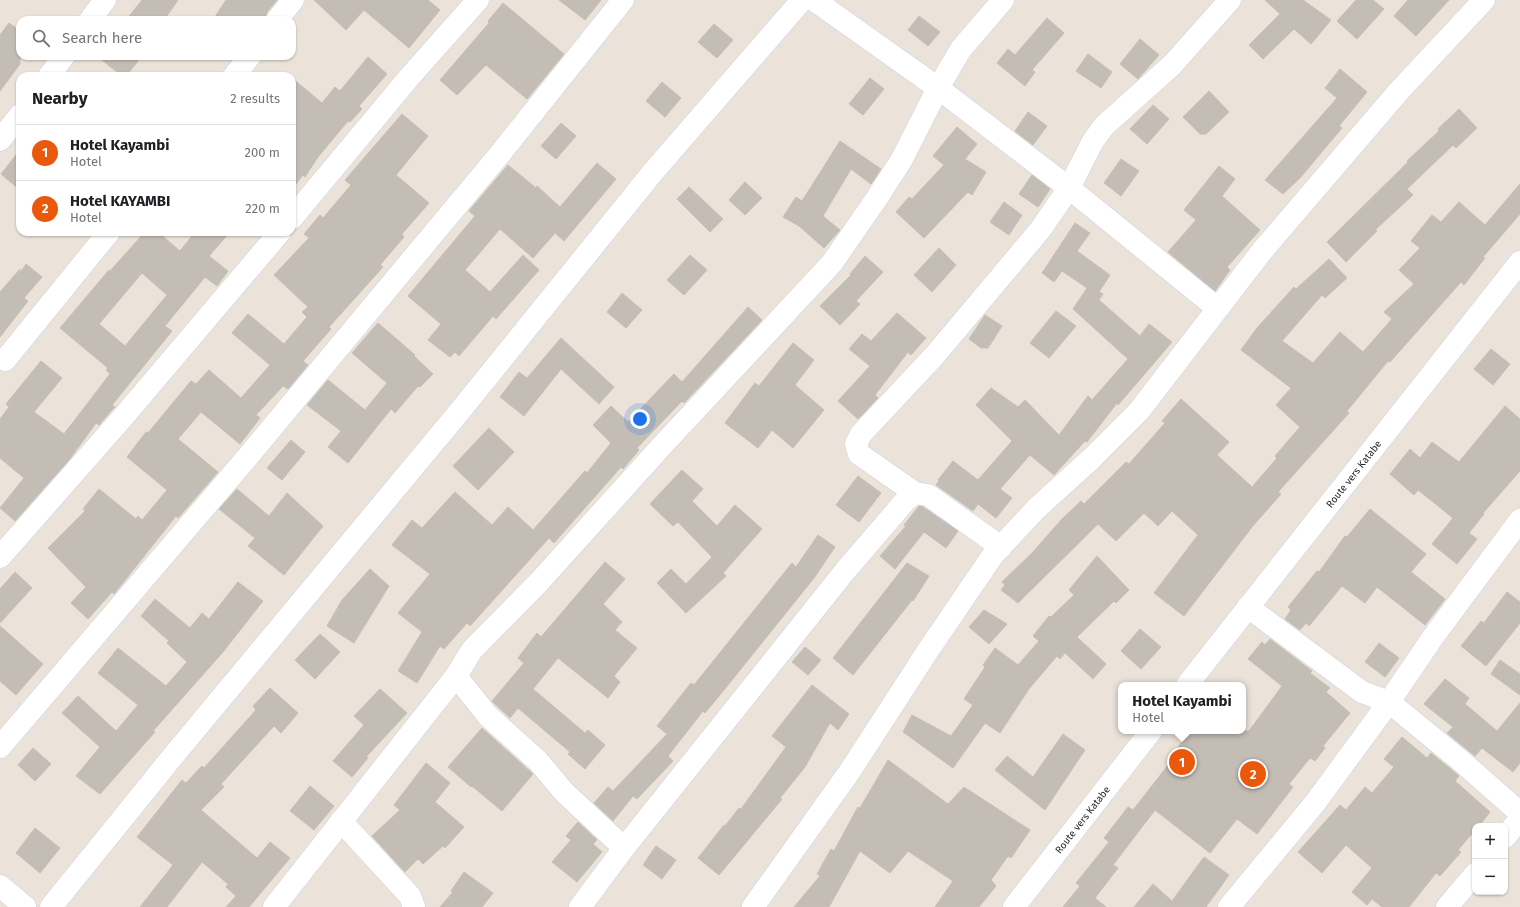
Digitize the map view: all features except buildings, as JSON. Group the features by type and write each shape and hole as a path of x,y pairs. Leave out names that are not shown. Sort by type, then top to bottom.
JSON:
{"street":[{"path":"93,16 105,0"},
{"path":"281,16 293,0"},
{"path":"296,213 412,74 478,0"},
{"path":"0,747 245,460 420,251 500,154 623,0"},
{"path":"51,907 169,761 464,406 653,172 802,0"},
{"path":"814,0 938,88 1069,188 1217,308"},
{"path":"274,907 456,676 472,650 539,582 659,449 832,263 877,198 902,158 938,88 961,49 1003,0"},
{"path":"1001,547 928,495 915,493 859,454 856,444 861,434 935,355 1040,230 1069,188 1093,141 1104,126 1172,65 1230,0"},
{"path":"753,907 850,771 927,652 993,555 1036,509 1091,459 1139,411 1262,251 1399,91 1484,0"},
{"path":"52,72 61,60"},
{"path":"237,72 247,60"},
{"path":"0,140 16,120"},
{"path":"5,360 106,236"},
{"path":"0,557 124,416 277,236"},
{"name":"Route vers Katabe","path":"1189,682 1520,262"},
{"path":"580,907 624,848 845,571 906,500 915,493"},
{"path":"1229,907 1315,802 1389,702 1433,637 1520,520"},
{"path":"1248,607 1362,692 1389,702 1460,760 1520,812"},
{"path":"456,676 488,716 538,761 564,792 624,848"},
{"name":"Route vers Katabe","path":"1014,907 1149,734"},
{"path":"1508,833 1520,819"},
{"path":"341,821 410,896 414,907"},
{"path":"1448,907 1472,878"},
{"path":"0,886 25,907"}],"place":[{"name":"Hotel Kayambi","path":"1182,762"},
{"name":"Hotel KAYAMBI","path":"1253,774"}]}
